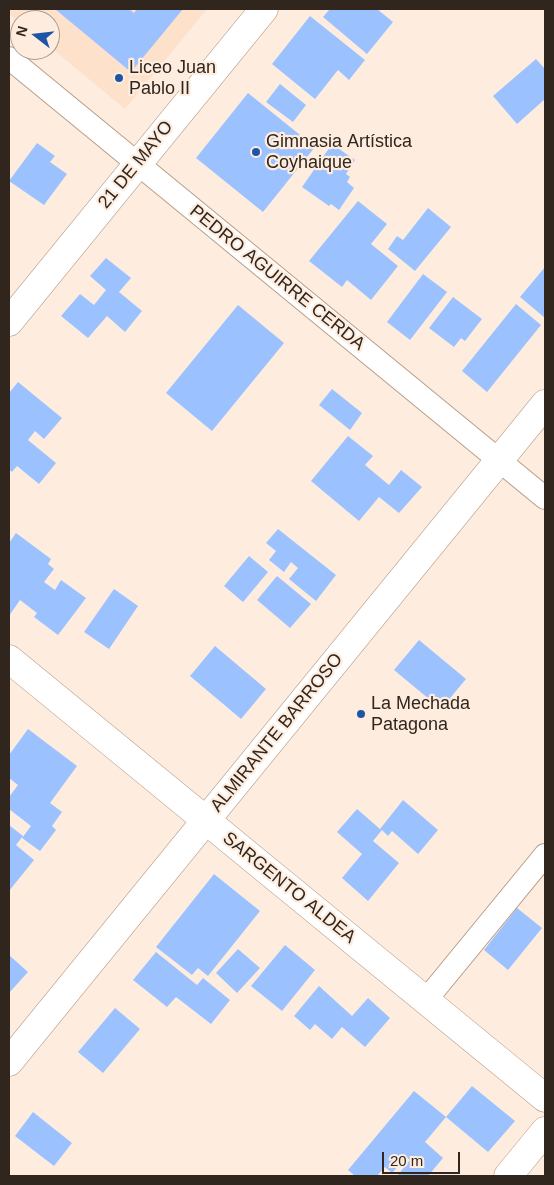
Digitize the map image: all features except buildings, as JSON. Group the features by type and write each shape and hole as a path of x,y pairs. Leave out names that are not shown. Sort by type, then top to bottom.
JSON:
{"street":[{"name":"21 DE MAYO","path":"9,322 264,9"},
{"name":"PEDRO AGUIRRE CERDA","path":"9,58 545,498"},
{"name":"ALMIRANTE BARROSO","path":"9,1062 545,404"},
{"name":"SARGENTO ALDEA","path":"9,659 545,1098"},
{"path":"426,1000 545,854"},
{"path":"508,1176 545,1131"}],"shaded area":[{"name":"Liceo Juan Pablo II","path":"9,9 207,9 125,109 60,55 60,10 10,10 9,14"}],"place":[{"name":"Liceo Juan Pablo II","path":"119,78"},
{"name":"Gimnasia Artística Coyhaique","path":"256,152"},
{"name":"La Mechada Patagona","path":"361,714"}]}
